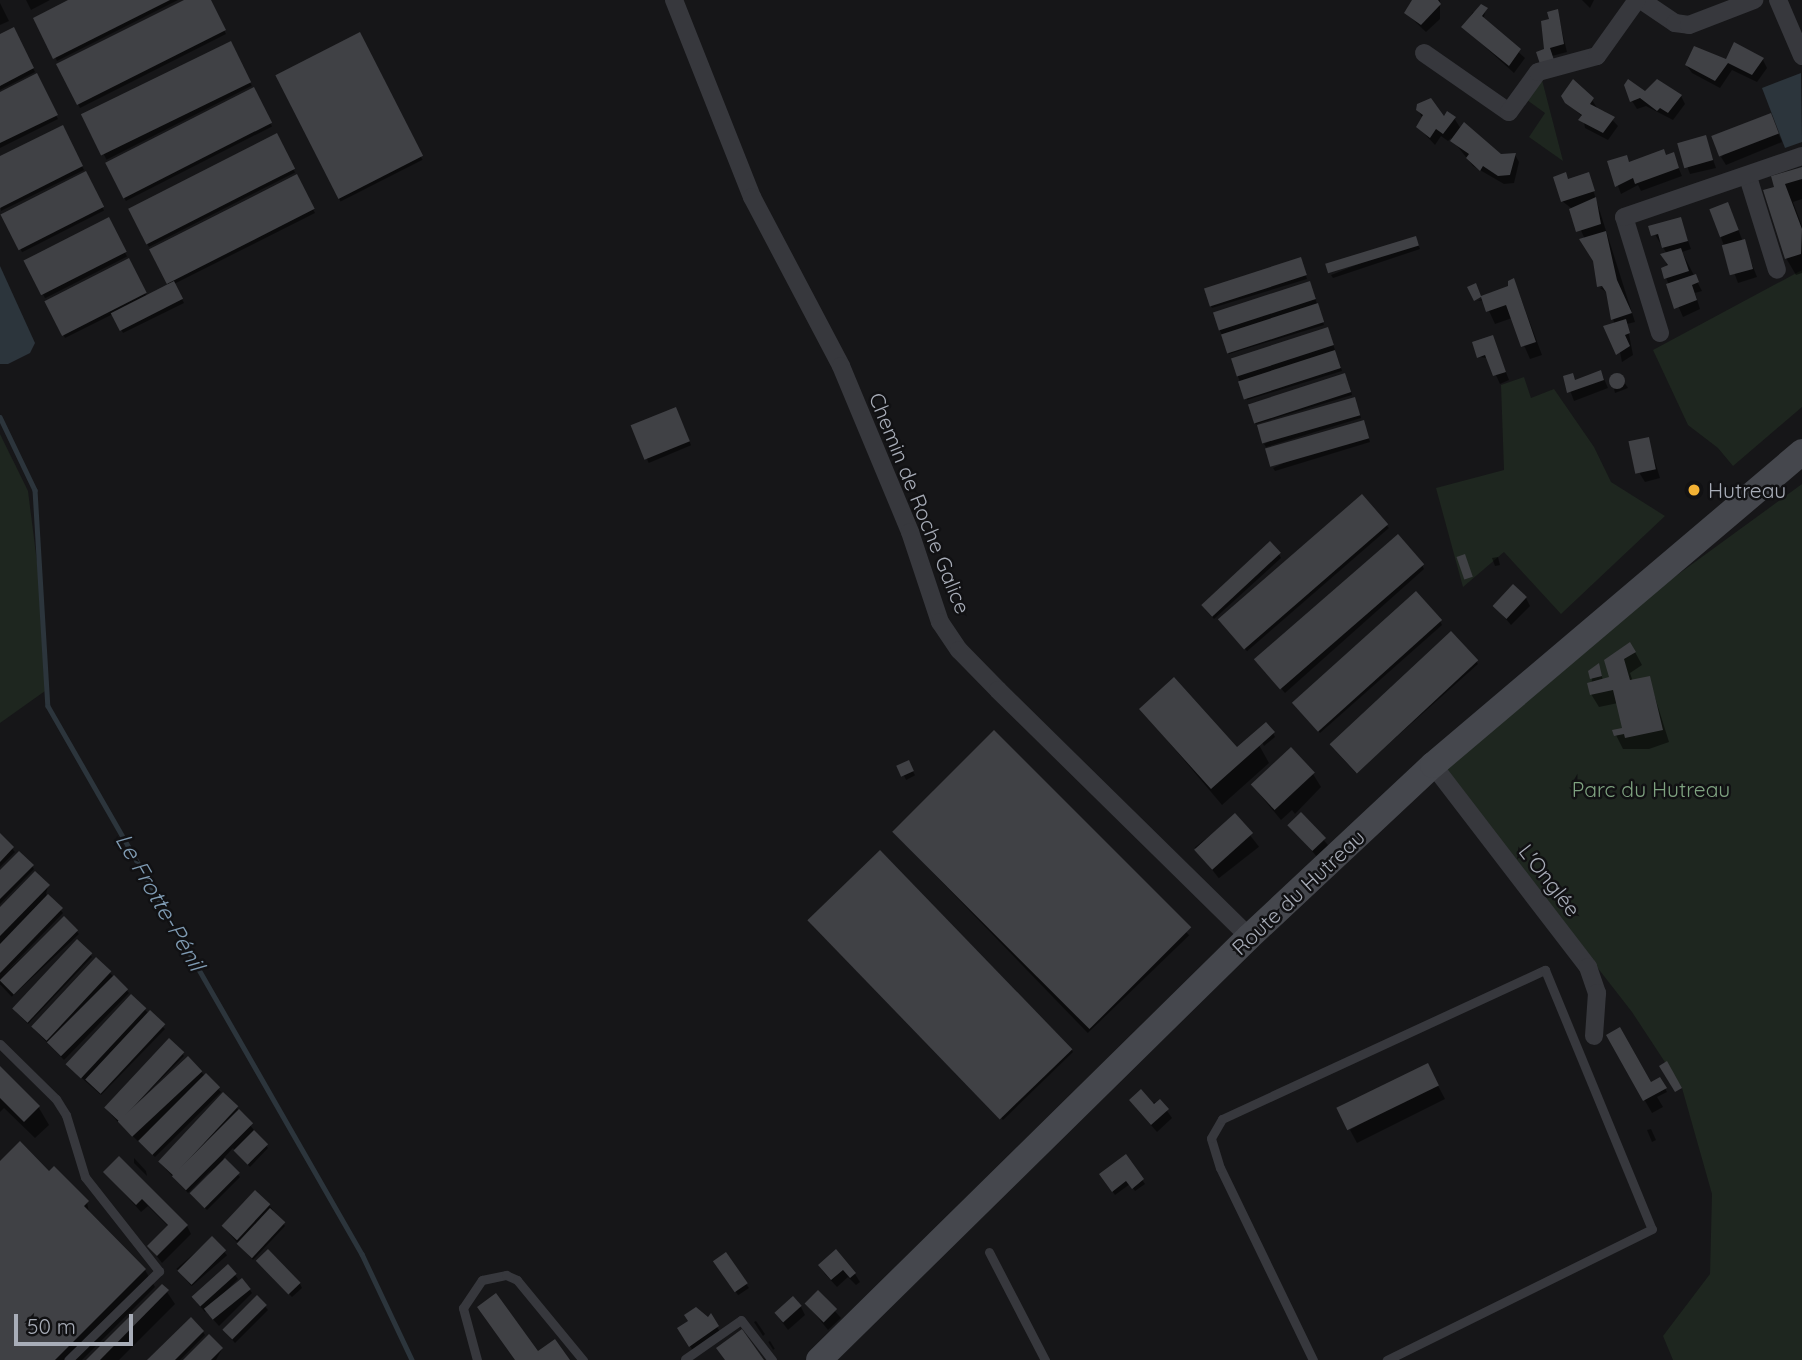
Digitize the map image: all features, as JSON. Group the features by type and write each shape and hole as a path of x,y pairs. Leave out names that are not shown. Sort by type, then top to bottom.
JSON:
{"street":[{"name":"Chemin de Roche Galice","path":"674,0 752,197 841,366 910,531 940,622 974,666 1249,937"},
{"path":"1424,53 1509,112 1538,72 1597,55 1639,0 1675,23 1689,26 1754,0"},
{"path":"1777,0 1802,56"},
{"path":"1660,333 1623,217 1748,177 1802,156"},
{"path":"1748,177 1777,270"},
{"name":"Route du Hutreau","path":"819,1360 1249,937 1433,765 1802,452"},
{"name":"L'Onglée","path":"1433,765 1588,967 1597,993 1594,1036"}],"lane":[{"path":"1313,1360 1220,1168 1211,1138 1222,1119 1545,970 1652,1229 1387,1360"},
{"path":"0,1044 56,1099 66,1115 85,1177 159,1271 68,1360"},
{"path":"989,1252 1045,1360"},
{"path":"477,1360 464,1308 482,1280 506,1275 517,1280 583,1360"},
{"path":"685,1359 741,1320 772,1360"}],"green space":[{"path":"1542,80 1563,161 1529,137 1545,113 1527,100"},
{"path":"1802,270 1802,407 1733,466 1718,448 1688,425 1653,350"},
{"path":"1524,377 1531,398 1554,389 1594,447 1611,482 1665,516 1561,614 1504,552 1463,587 1436,488 1504,470 1501,385"},
{"path":"0,434 28,491 38,570 45,691 0,723"},
{"name":"Parc du Hutreau","path":"1802,484 1802,1360 1673,1360 1663,1336 1710,1274 1712,1194 1682,1088 1632,1012 1443,769 1614,621"}],"shaded area":[{"path":"1801,73 1802,142 1785,148 1762,88"},
{"path":"0,266 35,343 30,353 8,364 0,364"}],"building":[{"path":"68,0 170,0 53,59 33,18"},
{"path":"184,0 211,0 226,30 77,105 56,64"},
{"path":"1412,0 1438,0 1441,4 1421,25 1404,13"},
{"path":"1481,4 1488,8 1482,16 1521,49 1509,66 1461,27"},
{"path":"1558,9 1564,44 1550,48 1554,60 1540,64 1536,52 1544,49 1541,21 1549,19 1547,12"},
{"path":"14,27 34,68 0,86 0,34"},
{"path":"360,32 423,156 338,199 275,75"},
{"path":"231,41 251,82 101,156 81,114"},
{"path":"1734,42 1764,58 1752,75 1728,63 1715,81 1685,65 1694,46 1726,59"},
{"path":"37,73 58,115 0,143 0,92"},
{"path":"1573,79 1594,98 1590,104 1615,117 1603,133 1578,120 1582,115 1565,103 1561,96"},
{"path":"1628,79 1645,91 1657,79 1682,95 1668,113 1660,108 1657,111 1640,98 1630,102 1624,85"},
{"path":"254,87 272,123 123,198 105,163"},
{"path":"1431,98 1444,116 1447,111 1456,117 1443,134 1436,129 1430,138 1416,127 1423,115 1416,110 1417,104"},
{"path":"1771,113 1779,134 1719,156 1711,136"},
{"path":"1464,122 1501,154 1516,153 1510,175 1498,176 1483,166 1480,171 1466,158 1469,154 1450,141"},
{"path":"63,125 83,166 0,208 0,156"},
{"path":"277,133 295,169 146,244 128,209"},
{"path":"1706,135 1713,160 1684,168 1677,143"},
{"path":"1664,149 1666,155 1674,152 1679,168 1635,184 1633,178 1615,187 1607,161 1627,155 1629,162"},
{"path":"1802,167 1802,179 1785,184 1802,229 1801,254 1785,259 1763,190 1774,187 1771,176"},
{"path":"86,171 104,207 19,250 0,215"},
{"path":"1566,172 1568,179 1589,172 1595,191 1561,202 1553,177"},
{"path":"297,174 315,209 167,284 149,249"},
{"path":"1596,197 1601,224 1576,232 1569,209"},
{"path":"1728,202 1739,230 1720,237 1709,209"},
{"path":"109,217 127,252 41,295 23,261"},
{"path":"1681,217 1688,241 1662,248 1658,234 1651,236 1648,226"},
{"path":"1606,231 1617,280 1632,313 1611,320 1606,292 1602,286 1597,287 1593,261 1579,239"},
{"path":"1416,236 1419,246 1328,273 1325,264"},
{"path":"1745,239 1753,269 1730,275 1722,245"},
{"path":"1681,248 1689,271 1664,279 1661,268 1668,265 1660,254"},
{"path":"1301,257 1307,275 1210,307 1204,289"},
{"path":"129,258 147,293 62,336 44,301"},
{"path":"1696,274 1699,282 1692,285 1697,300 1674,309 1666,284"},
{"path":"1514,278 1536,342 1521,347 1506,305 1486,312 1481,297 1474,301 1467,287 1476,283 1481,296 1508,286 1508,281"},
{"path":"174,281 183,299 120,331 111,313"},
{"path":"1310,281 1316,299 1219,331 1213,313"},
{"path":"1318,303 1324,322 1227,354 1221,335"},
{"path":"1626,319 1630,333 1625,335 1630,346 1616,355 1603,326"},
{"path":"1328,327 1334,345 1237,377 1231,359"},
{"path":"1493,335 1506,372 1493,376 1485,355 1477,358 1472,342"},
{"path":"1335,350 1341,368 1244,400 1238,382"},
{"path":"1601,370 1604,380 1567,393 1563,376 1573,373 1575,380"},
{"path":"1345,373 1351,392 1254,424 1248,405"},
{"path":"1614,373 1620,373 1625,381 1623,387 1614,389 1609,384 1609,378"},
{"path":"1355,397 1360,415 1262,443 1257,425"},
{"path":"676,407 690,441 644,460 631,425"},
{"path":"1364,420 1369,438 1270,467 1265,448"},
{"path":"1649,437 1656,469 1635,474 1628,441"},
{"path":"1362,494 1388,524 1244,649 1218,619"},
{"path":"1398,534 1424,564 1280,689 1254,659"},
{"path":"1270,541 1281,553 1212,617 1201,605"},
{"path":"1465,554 1473,577 1464,580 1456,557"},
{"path":"1513,584 1527,597 1506,619 1493,606"},
{"path":"1416,591 1442,620 1318,732 1292,703"},
{"path":"1451,631 1478,660 1357,773 1330,744"},
{"path":"1630,642 1636,652 1624,659 1630,680 1650,676 1663,730 1625,738 1624,734 1614,736 1612,730 1622,728 1613,690 1590,695 1587,683 1609,677 1604,660"},
{"path":"1599,663 1602,676 1590,679 1588,671"},
{"path":"1174,677 1237,747 1266,722 1275,732 1211,789 1139,709"},
{"path":"994,730 1191,927 1089,1029 892,832"},
{"path":"1291,747 1315,773 1275,810 1251,785"},
{"path":"909,760 914,771 901,777 896,766"},
{"path":"1301,812 1326,838 1312,851 1287,825"},
{"path":"1235,813 1253,833 1212,870 1194,850"},
{"path":"0,833 14,847 0,862"},
{"path":"880,850 1072,1049 1000,1119 807,920"},
{"path":"19,851 34,865 0,899 0,870"},
{"path":"35,871 50,885 0,936 0,907"},
{"path":"48,894 63,908 0,973 0,944"},
{"path":"64,916 78,930 14,994 0,980"},
{"path":"77,939 92,953 28,1023 12,1008"},
{"path":"96,957 111,971 47,1041 31,1026"},
{"path":"114,975 128,989 61,1056 47,1042"},
{"path":"131,994 146,1008 81,1079 66,1064"},
{"path":"150,1010 165,1024 101,1094 85,1079"},
{"path":"1620,1027 1651,1082 1660,1077 1667,1088 1643,1101 1606,1035"},
{"path":"169,1038 184,1052 120,1122 104,1107"},
{"path":"188,1056 202,1071 132,1137 118,1121"},
{"path":"1667,1061 1682,1088 1675,1092 1659,1066"},
{"path":"1428,1063 1439,1085 1347,1130 1336,1108"},
{"path":"0,1066 40,1106 24,1122 0,1098"},
{"path":"206,1073 220,1087 152,1155 138,1141"},
{"path":"1141,1089 1154,1104 1160,1099 1169,1109 1151,1125 1129,1100"},
{"path":"223,1092 238,1106 174,1176 158,1161"},
{"path":"239,1109 253,1123 186,1190 172,1176"},
{"path":"254,1130 268,1144 248,1165 233,1151"},
{"path":"20,1141 49,1171 54,1166 89,1201 84,1206 146,1269 55,1360 0,1360 0,1161"},
{"path":"1126,1154 1144,1179 1132,1189 1126,1181 1112,1192 1099,1174"},
{"path":"119,1156 188,1225 157,1256 147,1246 168,1225 142,1199 136,1205 103,1172"},
{"path":"225,1158 240,1173 204,1208 190,1193"},
{"path":"255,1190 270,1204 237,1240 222,1226"},
{"path":"270,1208 285,1222 252,1258 237,1244"},
{"path":"212,1236 226,1250 191,1285 177,1271"},
{"path":"268,1249 301,1283 288,1295 256,1261"},
{"path":"836,1249 856,1273 850,1278 843,1270 831,1280 818,1265"},
{"path":"726,1252 748,1283 735,1292 713,1261"},
{"path":"228,1264 237,1274 200,1306 192,1297"},
{"path":"242,1278 251,1289 213,1320 204,1309"},
{"path":"162,1284 169,1290 100,1360 86,1360"},
{"path":"818,1290 837,1309 824,1323 805,1303"},
{"path":"496,1293 538,1351 555,1339 570,1360 515,1360 477,1307"},
{"path":"257,1295 267,1305 232,1340 222,1330"},
{"path":"793,1296 802,1306 783,1322 774,1313"},
{"path":"696,1307 708,1317 711,1313 719,1326 689,1347 677,1328 688,1321 684,1315"},
{"path":"191,1317 204,1331 175,1360 147,1360"},
{"path":"742,1329 764,1360 725,1360 716,1348"},
{"path":"209,1334 223,1348 211,1360 183,1360"}],"waterway":[{"name":"Le Frotte-Pénil","path":"0,417 35,490 48,706 362,1254 412,1360"}],"place":[{"name":"Hutreau","path":"1694,490"}]}
